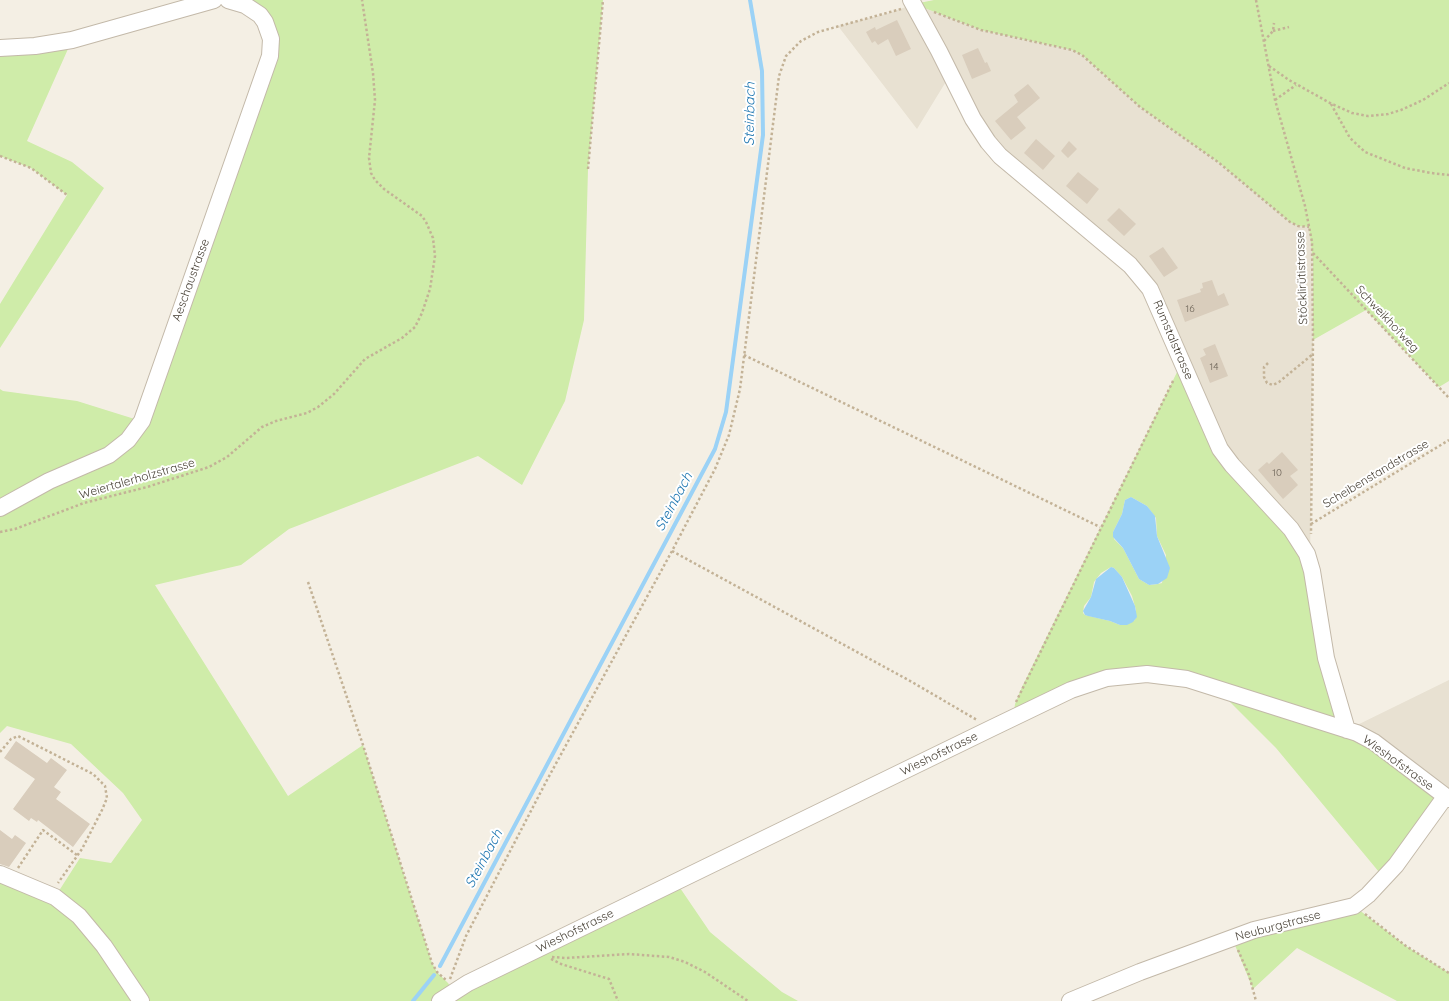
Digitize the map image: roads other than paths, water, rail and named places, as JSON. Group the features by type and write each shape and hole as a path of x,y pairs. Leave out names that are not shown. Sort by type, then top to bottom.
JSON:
{"street":[{"path":"0,48 35,46 72,40 214,0"},
{"name":"Aeschaustrasse","path":"0,508 49,481 109,454 128,440 142,421 270,56 271,39 265,22 260,15 245,5 228,0"},
{"name":"Rumstalstrasse","path":"913,2 966,106 988,142 1000,156 1120,256 1138,273 1155,298 1220,449 1232,465 1296,535 1304,548 1310,562 1326,658 1347,730"},
{"name":"Wieshofstrasse","path":"440,1001 468,983 992,728 1094,681 1122,675 1156,674 1187,678 1347,730 1374,742 1447,798"},
{"name":"Neuburgstrasse","path":"1070,1001 1140,972 1232,938 1268,926 1354,906 1368,895 1396,865 1447,798"},
{"path":"6,876 50,895 67,906 91,929 141,1001"}],"water":[{"path":"1131,497 1147,506 1155,516 1157,536 1170,568 1167,578 1158,584 1149,585 1139,579 1123,548 1113,537 1113,532 1122,514 1125,500"},
{"path":"1111,567 1122,577 1135,606 1137,617 1127,625 1120,625 1088,616 1083,611 1091,597 1096,579"}],"waterway":[{"name":"Steinbach","path":"440,966 715,449 726,412 763,135 762,71 750,0"},
{"name":"Steinbach","path":"413,1001 434,975"}]}
